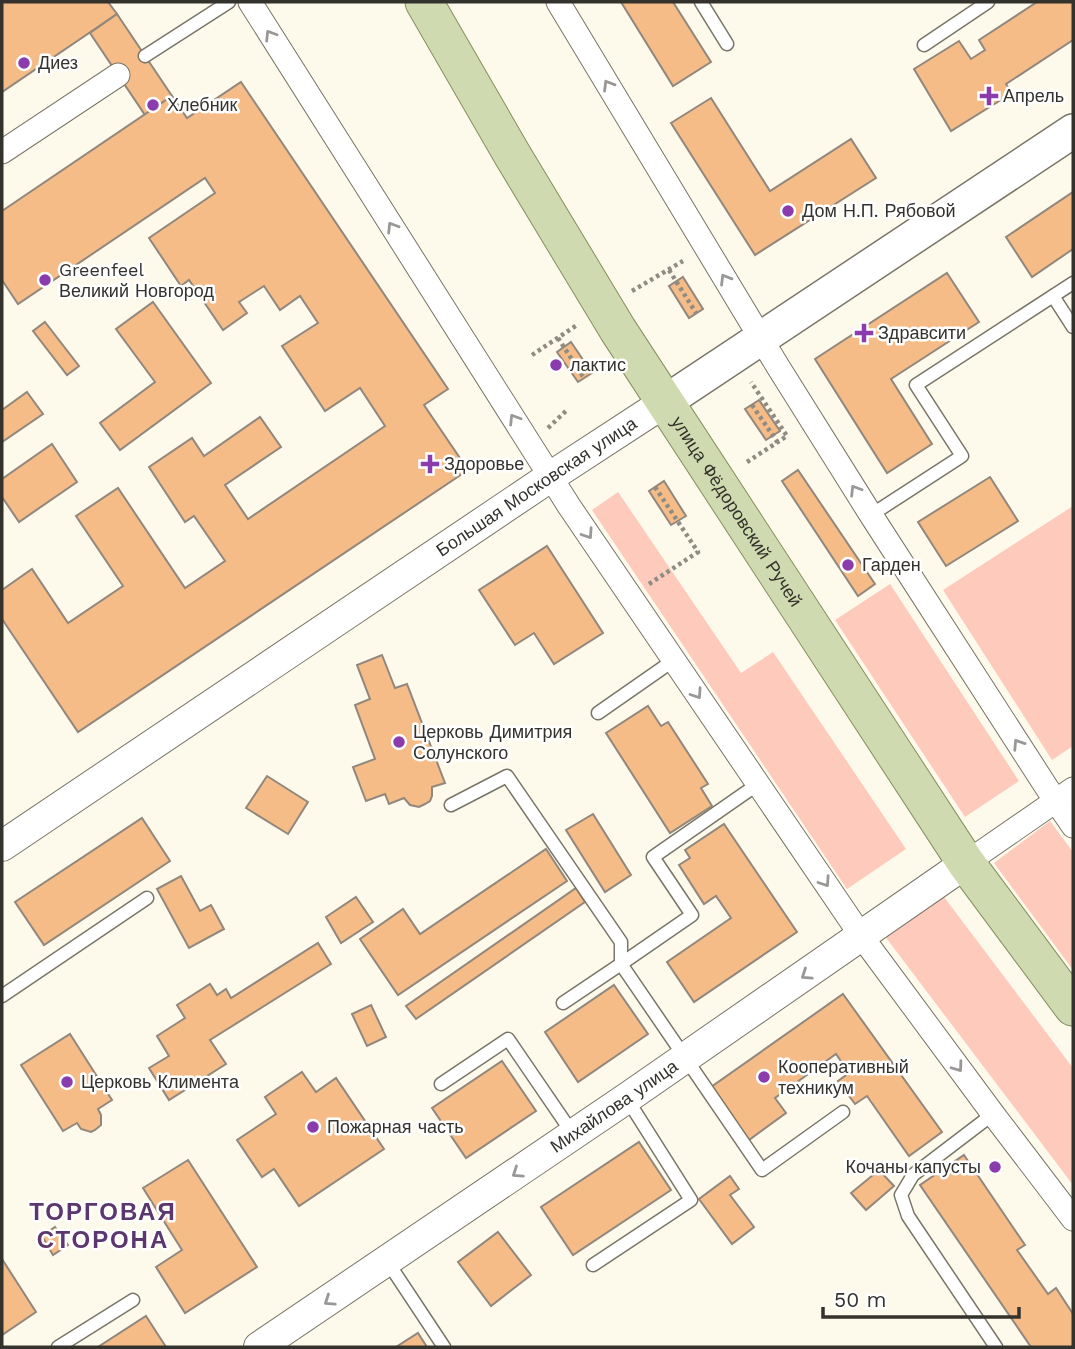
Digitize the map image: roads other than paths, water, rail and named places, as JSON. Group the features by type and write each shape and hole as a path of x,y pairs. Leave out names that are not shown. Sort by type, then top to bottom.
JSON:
{"main road":[{"name":"улица Фёдоровский Ручей","path":"424,2 618,330 967,863 1073,1007"},
{"name":"Большая Московская улица","path":"665,402 1073,131"}],"street":[{"path":"250,2 551,477 631,597 862,937 1073,1219"},
{"path":"561,3 760,338 871,515 1064,795 1073,826"},
{"path":"2,152 118,75"},
{"name":"Большая Московская улица","path":"2,846 665,402"},
{"path":"967,863 1064,795"},
{"name":"Михайлова улица","path":"259,1347 573,1135 967,863"}],"lane":[{"path":"145,56 229,2"},
{"path":"701,2 727,44"},
{"path":"924,45 988,2"},
{"path":"871,515 962,456 916,385 1073,283"},
{"path":"1053,296 1073,327"},
{"path":"598,713 674,660"},
{"path":"451,805 507,776 621,942 621,964 762,1170 843,1112"},
{"path":"563,1003 692,915 653,858 758,784"},
{"path":"2,995 147,898"},
{"path":"441,1084 508,1039 573,1135"},
{"path":"593,1265 691,1200 626,1098"},
{"path":"993,1114 913,1175 901,1195 908,1216 996,1347"},
{"path":"387,1261 444,1347"},
{"path":"58,1347 133,1300"}],"place":[{"name":"Диез","path":"24,63"},
{"name":"Апрель","path":"989,96"},
{"name":"Хлебник","path":"153,105"},
{"name":"Дом Н.П. Рябовой","path":"788,211"},
{"name":"Greenfeel Великий Новгород","path":"45,280"},
{"name":"Здравсити","path":"864,333"},
{"name":"лактис","path":"556,365"},
{"name":"Здоровье","path":"430,464"},
{"name":"Гарден","path":"848,565"},
{"name":"Церковь Димитрия Солунского","path":"399,742"},
{"name":"Кооперативный техникум","path":"764,1077"},
{"name":"Церковь Климента","path":"67,1082"},
{"name":"Пожарная часть","path":"313,1127"},
{"name":"Кочаны капусты","path":"995,1167"}],"district":[{"name":"ТОРГОВАЯ СТОРОНА","path":"103,1226"}]}
